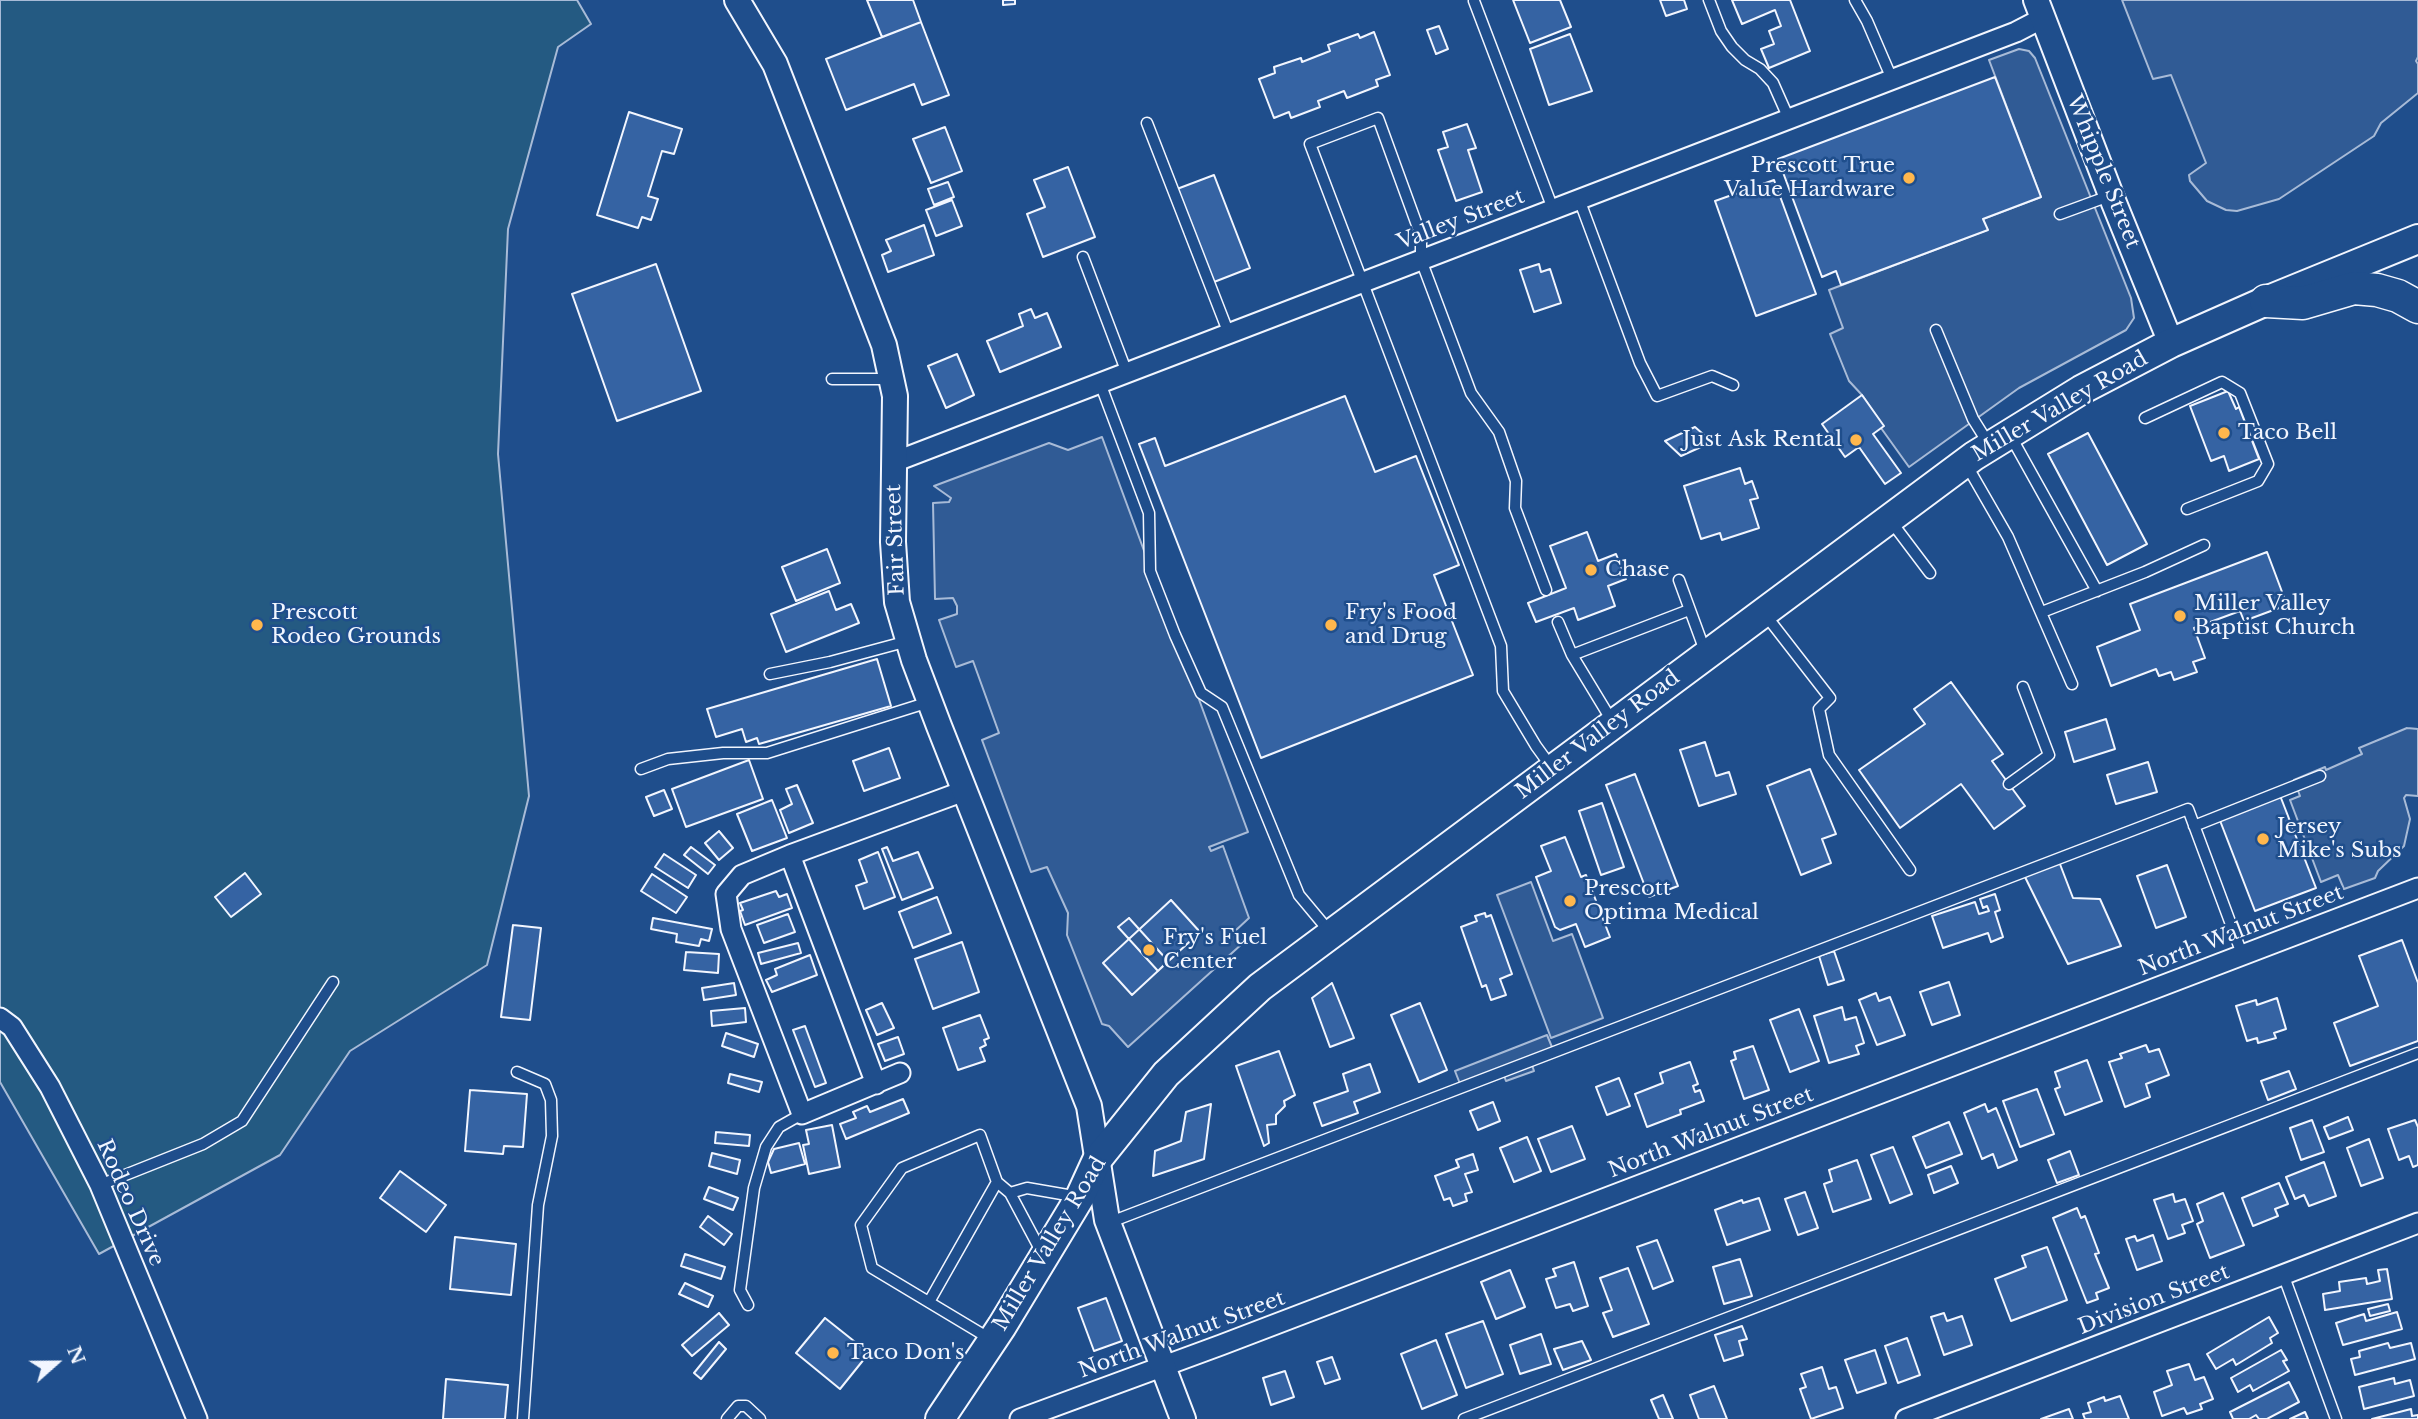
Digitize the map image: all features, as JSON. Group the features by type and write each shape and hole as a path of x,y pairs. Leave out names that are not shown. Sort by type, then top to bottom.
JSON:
{"main road":[{"name":"Miller Valley Road","path":"940,1419 1080,1197 1097,1160 1166,1074 1260,987 1965,463 2081,390 2172,343 2418,239"},
{"path":"2266,301 2303,303 2354,288 2398,296 2418,307"}],"street":[{"name":"Fair Street","path":"737,0 775,64 884,345 895,396 893,542 897,602 930,702 1089,1106 1108,1223 1183,1419"},
{"name":"Valley Street","path":"894,462 2017,32 2039,9"},
{"name":"Whipple Street","path":"2039,9 2172,343"},
{"path":"900,1073 802,1114 731,929 726,894 742,875 964,791"},
{"path":"790,855 876,1084"},
{"name":"North Walnut Street","path":"1020,1419 1164,1367 2418,888"},
{"name":"Rodeo Drive","path":"0,1018 12,1027 50,1087 100,1185 197,1419"},
{"name":"Division Street","path":"1906,1419 2418,1223"}],"lane":[{"path":"1709,0 1721,31 1731,47 1760,69 1773,83 1789,119"},
{"path":"1855,0 1892,79"},
{"path":"1474,1 1553,209"},
{"path":"1546,590 1516,508 1516,481 1499,432 1471,393 1421,260 1421,236 1378,118 1310,144 1501,646 1503,691 1553,769"},
{"path":"1147,123 1229,334"},
{"path":"2060,214 2111,195"},
{"path":"1579,199 1640,363 1657,396 1712,376 1732,385"},
{"path":"1083,257 1127,373"},
{"path":"1936,330 1973,419 2000,441 2097,591"},
{"path":"832,379 891,379"},
{"path":"1100,383 1149,513 1150,571 1175,635 1201,693 1222,707 1298,895 1331,934"},
{"path":"2145,418 2222,383 2240,393 2268,464 2258,481 2187,509"},
{"path":"1965,463 2008,537 2072,684"},
{"path":"1889,519 1930,573"},
{"path":"2042,612 2204,545"},
{"path":"1679,580 1707,655"},
{"path":"1572,655 1689,610"},
{"path":"1763,613 1830,698 1819,709 1829,755 1910,870"},
{"path":"1558,622 1572,655 1614,724"},
{"path":"770,674 830,662 908,641"},
{"path":"2009,784 2049,755 2023,687"},
{"path":"641,769 668,758 723,753 767,754 930,702"},
{"path":"2194,826 2319,776"},
{"path":"1108,1223 2188,809 2242,954"},
{"path":"100,1185 203,1144 242,1121 333,982"},
{"path":"1464,1419 2418,1053"},
{"path":"517,1072 545,1084 551,1100 552,1124 538,1205 523,1419"},
{"path":"748,1305 740,1290 754,1188 766,1147 779,1127 802,1114"},
{"path":"992,1340 872,1268 861,1225 902,1168 980,1135 997,1182 1010,1193 1044,1256"},
{"path":"929,1302 997,1182"},
{"path":"1010,1193 1027,1188 1080,1197"},
{"path":"2283,1275 2336,1419"},
{"path":"727,1419 738,1406 746,1406 760,1419"}],"shaded area":[{"name":"Prescott Rodeo Grounds","path":"0,0 577,0 591,24 558,47 508,229 498,454 529,796 487,965 350,1051 280,1155 99,1254 0,1082"},
{"path":"2122,0 2418,0 2418,93 2381,123 2374,136 2279,199 2237,211 2226,210 2207,201 2190,181 2189,175 2206,163 2171,75 2153,79"},
{"path":"2019,49 2029,51 2035,58 2131,298 2134,318 2126,330 2019,388 1909,467 1881,428 1883,426 1862,395 1849,381 1830,334 1843,328 1829,290 1987,230 1983,219 2041,197 1989,60"},
{"path":"1102,437 1248,832 1209,847 1211,851 1223,846 1249,918 1234,932 1243,943 1128,1047 1109,1026 1102,1024 1067,935 1068,913 1047,867 1031,872 982,740 999,733 973,661 956,667 939,620 957,614 957,606 953,598 935,599 933,503 949,502 951,498 934,486 1049,443 1068,450"},
{"path":"2407,728 2418,729 2418,796 2406,795 2404,798 2410,819 2404,846 2378,871 2375,878 2344,889 2338,875 2321,882 2290,800 2300,796 2294,780 2362,754 2359,748"},
{"path":"1531,882 1553,941 1572,934 1603,1018 1551,1038 1497,895"},
{"path":"1547,1035 1554,1052 1531,1062 1534,1071 1506,1081 1503,1073 1462,1089 1455,1071"}],"building":[{"path":"867,0 913,0 921,22 882,37"},
{"path":"1003,0 1015,0 1015,4 1003,5"},
{"path":"1513,0 1560,0 1571,27 1530,43"},
{"path":"1660,0 1684,0 1687,9 1666,16"},
{"path":"1732,0 1790,0 1810,51 1769,68 1761,49 1774,44 1769,31 1781,26 1775,10 1742,24"},
{"path":"921,22 949,95 922,105 914,84 846,110 826,59"},
{"path":"1439,26 1448,49 1436,54 1427,30"},
{"path":"1374,32 1390,75 1376,80 1378,86 1347,98 1344,91 1318,101 1320,107 1291,118 1289,112 1274,118 1259,79 1275,73 1274,67 1301,58 1302,62 1330,51 1328,45 1358,34 1360,38"},
{"path":"1570,34 1592,91 1549,105 1530,49"},
{"name":"Prescott True Value Hardware","path":"1995,77 2041,197 1983,219 1988,230 1841,285 1836,271 1822,277 1778,159"},
{"path":"629,112 682,129 674,154 662,151 648,196 658,199 651,220 642,217 638,228 597,215"},
{"path":"1467,124 1476,148 1468,150 1482,192 1456,201 1438,150 1448,147 1443,132"},
{"path":"945,127 962,171 931,183 913,139"},
{"path":"1068,167 1095,237 1043,257 1027,214 1045,207 1034,180"},
{"path":"1214,175 1250,268 1214,282 1177,189"},
{"path":"1774,180 1816,294 1756,316 1715,201"},
{"path":"948,182 954,197 934,205 928,189"},
{"path":"952,200 962,226 936,236 926,210"},
{"path":"924,225 934,255 888,272 882,255 891,251 886,240"},
{"path":"656,264 701,391 617,421 572,294"},
{"path":"1539,264 1541,272 1550,269 1561,303 1534,312 1520,270"},
{"path":"1031,309 1035,318 1047,313 1061,347 1000,372 987,341 1023,326 1019,314"},
{"path":"957,354 974,395 946,408 928,366"},
{"name":"Taco Bell","path":"2228,391 2236,409 2239,407 2259,459 2229,471 2224,456 2211,461 2190,406"},
{"name":"Just Ask Rental","path":"1862,395 1884,426 1873,434 1901,473 1885,484 1859,447 1845,457 1822,424"},
{"name":"Fry's Food and Drug","path":"1345,396 1375,472 1416,456 1459,565 1434,575 1473,675 1261,758 1139,444 1155,438 1165,466"},
{"path":"1695,427 1712,442 1681,456 1665,441"},
{"path":"2088,433 2147,544 2107,565 2048,454"},
{"path":"1740,468 1745,484 1752,481 1758,498 1750,500 1759,528 1722,540 1720,533 1701,539 1684,486"},
{"name":"Chase","path":"1587,532 1598,561 1616,554 1626,579 1608,586 1615,606 1578,620 1574,608 1536,622 1528,603 1566,588 1550,546"},
{"path":"827,549 840,583 796,601 782,567"},
{"name":"Miller Valley Baptist Church","path":"2267,552 2287,605 2244,621 2240,611 2194,628 2205,658 2193,662 2197,672 2174,680 2171,672 2159,676 2156,669 2111,686 2097,647 2140,630 2130,604"},
{"path":"829,591 836,610 851,604 859,623 786,652 771,614"},
{"path":"877,659 891,706 759,744 757,738 746,742 742,729 716,737 707,709"},
{"path":"1951,682 2003,754 1992,761 2025,806 1994,829 1961,784 1900,828 1859,770 1925,724 1914,709"},
{"path":"2106,719 2115,749 2074,762 2065,732"},
{"path":"1705,742 1716,776 1729,772 1736,794 1699,806 1680,750"},
{"path":"889,748 900,778 864,791 853,761"},
{"path":"749,760 763,799 686,827 672,789"},
{"path":"2148,762 2157,792 2116,804 2107,775"},
{"path":"1810,769 1836,834 1822,839 1831,863 1801,875 1767,786"},
{"path":"1635,774 1678,886 1649,897 1606,785"},
{"path":"797,785 813,823 789,833 780,810 792,804 786,789"},
{"path":"664,790 672,809 654,816 646,797"},
{"path":"2270,797 2281,798 2316,888 2255,911 2219,818"},
{"path":"772,800 787,838 752,851 737,814"},
{"path":"1602,803 1624,867 1601,875 1579,811"},
{"path":"719,831 733,848 719,860 705,843"},
{"name":"Prescott Optima Medical","path":"1565,837 1581,877 1586,875 1610,937 1585,947 1576,924 1560,930 1555,927 1536,877 1551,871 1541,846"},
{"path":"691,847 715,865 708,874 684,855"},
{"path":"887,847 893,861 918,852 933,888 902,900 882,849"},
{"path":"878,852 895,897 864,909 856,886 867,882 859,860"},
{"path":"664,854 696,875 688,888 655,867"},
{"path":"2058,859 2073,898 2100,899 2121,946 2068,964 2024,875"},
{"path":"2167,865 2186,917 2156,928 2137,876"},
{"path":"245,873 261,894 231,917 215,897"},
{"path":"652,874 687,897 676,913 641,891"},
{"path":"776,891 779,897 787,894 792,908 745,925 740,903"},
{"path":"1995,894 2000,910 1995,912 2003,937 1991,942 1988,933 1943,948 1932,916 1975,902 1979,914 1989,911 1987,906 1983,908 1980,899"},
{"path":"937,897 951,933 913,948 899,912"},
{"name":"Fry's Fuel Center","path":"1171,900 1200,932 1132,995 1103,963"},
{"path":"1485,913 1486,917 1491,915 1512,974 1500,979 1506,995 1491,1000 1486,985 1482,987 1461,927 1477,921 1475,916"},
{"path":"788,914 795,932 764,943 757,925"},
{"path":"653,918 712,929 709,941 701,939 699,946 676,942 677,934 651,929"},
{"name":"Fry's Fuel Center","path":"1129,918 1168,961 1158,971 1118,927"},
{"path":"513,925 541,928 530,1020 501,1017"},
{"path":"2402,940 2418,983 2418,1041 2350,1066 2334,1023 2378,1006 2359,956"},
{"path":"962,942 979,992 933,1009 915,959"},
{"path":"798,943 801,953 761,964 758,953"},
{"path":"1834,951 1844,980 1828,985 1819,956"},
{"path":"686,952 719,954 718,973 684,970"},
{"path":"810,955 817,975 772,992 766,980 777,975 775,969"},
{"path":"1949,982 1960,1015 1932,1025 1920,992"},
{"path":"734,983 736,995 704,1000 702,988"},
{"path":"1332,983 1354,1038 1330,1047 1312,998"},
{"path":"1876,993 1879,1001 1890,997 1905,1035 1877,1045 1859,1000"},
{"path":"2277,998 2286,1029 2274,1033 2276,1038 2258,1043 2257,1038 2247,1041 2236,1006 2256,1000 2257,1005"},
{"path":"882,1003 894,1028 877,1035 866,1010"},
{"path":"1420,1003 1447,1070 1419,1082 1391,1015"},
{"path":"1842,1007 1845,1020 1856,1017 1864,1043 1856,1046 1859,1054 1829,1063 1814,1016"},
{"path":"745,1008 746,1022 712,1026 711,1011"},
{"path":"1799,1009 1819,1061 1790,1072 1770,1020"},
{"path":"980,1015 989,1038 984,1040 986,1045 980,1048 985,1061 958,1070 943,1028"},
{"path":"805,1026 826,1083 815,1087 793,1030"},
{"path":"726,1033 758,1044 754,1057 722,1046"},
{"path":"898,1037 904,1054 885,1061 878,1044"},
{"path":"2146,1045 2149,1052 2159,1049 2169,1075 2146,1084 2150,1097 2125,1107 2109,1062 2122,1058 2120,1054"},
{"path":"1753,1046 1769,1090 1744,1099 1731,1061 1736,1059 1734,1052"},
{"path":"1279,1051 1295,1095 1284,1101 1285,1106 1276,1115 1276,1124 1267,1125 1269,1143 1264,1146 1236,1066"},
{"path":"2087,1060 2102,1101 2065,1115 2055,1089 2060,1087 2055,1072"},
{"path":"1690,1062 1698,1084 1693,1086 1695,1092 1700,1090 1704,1101 1680,1110 1681,1114 1647,1127 1635,1094 1663,1083 1660,1073"},
{"path":"1370,1064 1380,1092 1354,1102 1358,1113 1322,1126 1314,1103 1348,1091 1343,1074"},
{"path":"2289,1071 2296,1089 2268,1100 2261,1081"},
{"path":"730,1074 762,1082 759,1092 728,1083"},
{"path":"1619,1078 1630,1106 1607,1115 1596,1087"},
{"path":"2037,1089 2054,1134 2020,1147 2003,1101"},
{"path":"470,1090 527,1094 523,1147 504,1146 503,1154 465,1151"},
{"path":"903,1099 909,1113 846,1139 840,1124 856,1118 853,1112 867,1106 870,1112"},
{"path":"1493,1102 1500,1121 1478,1130 1470,1111"},
{"path":"1211,1104 1204,1159 1153,1176 1155,1151 1181,1141 1186,1112"},
{"path":"1985,1104 1988,1112 1996,1108 2017,1160 1998,1168 1993,1154 1982,1159 1964,1113"},
{"path":"2348,1117 2353,1130 2329,1139 2324,1127"},
{"path":"2312,1120 2324,1152 2301,1160 2290,1128"},
{"path":"2415,1120 2418,1127 2418,1165 2413,1167 2409,1156 2399,1160 2388,1129"},
{"path":"1949,1122 1962,1154 1926,1168 1913,1137"},
{"path":"832,1125 840,1167 809,1174 803,1145 809,1144 806,1130"},
{"path":"1572,1126 1585,1159 1551,1172 1538,1139"},
{"path":"716,1132 750,1135 749,1146 715,1143"},
{"path":"1527,1137 1541,1171 1514,1182 1500,1148"},
{"path":"2369,1139 2383,1178 2361,1186 2347,1148"},
{"path":"799,1143 805,1164 771,1173 768,1162 774,1149"},
{"path":"1893,1147 1912,1194 1890,1203 1871,1155"},
{"path":"2070,1151 2079,1175 2057,1183 2048,1160"},
{"path":"712,1153 740,1160 737,1174 709,1166"},
{"path":"1473,1154 1478,1170 1465,1174 1472,1192 1465,1194 1467,1201 1453,1206 1450,1198 1444,1200 1435,1176 1459,1167 1456,1160"},
{"path":"1857,1160 1871,1199 1833,1212 1824,1184 1832,1181 1829,1170"},
{"path":"2324,1162 2336,1196 2309,1206 2304,1195 2295,1199 2286,1177"},
{"path":"1951,1166 1958,1183 1934,1193 1928,1175"},
{"path":"400,1171 446,1205 426,1232 380,1198"},
{"path":"2279,1183 2288,1204 2275,1209 2278,1216 2253,1226 2242,1198"},
{"path":"709,1187 738,1198 733,1210 704,1199"},
{"path":"1805,1192 1818,1228 1798,1235 1785,1199"},
{"path":"2223,1193 2244,1245 2210,1258 2197,1224 2203,1221 2197,1204"},
{"path":"2173,1194 2175,1202 2185,1199 2193,1221 2182,1225 2185,1233 2168,1239 2154,1200"},
{"path":"1759,1198 1770,1230 1727,1245 1715,1210 1742,1200 1743,1203"},
{"path":"2077,1208 2081,1218 2085,1216 2099,1253 2095,1254 2109,1288 2096,1293 2098,1299 2087,1303 2053,1218"},
{"path":"708,1216 732,1234 724,1245 700,1227"},
{"path":"2153,1235 2162,1261 2137,1270 2126,1239 2135,1236 2137,1241"},
{"path":"455,1237 516,1244 511,1295 450,1289"},
{"path":"1657,1240 1673,1281 1653,1289 1637,1247"},
{"path":"2047,1247 2067,1300 2011,1321 1995,1279 2026,1267 2022,1256"},
{"path":"685,1254 725,1267 721,1279 681,1266"},
{"path":"1740,1259 1752,1296 1724,1304 1713,1267"},
{"path":"1574,1262 1588,1306 1573,1311 1570,1304 1556,1308 1546,1279 1556,1276 1553,1269"},
{"path":"1628,1268 1649,1324 1613,1337 1603,1313 1612,1310 1600,1278"},
{"path":"2387,1269 2392,1299 2325,1310 2323,1294 2340,1291 2339,1282 2366,1278 2367,1284 2380,1281 2378,1270"},
{"path":"1510,1270 1525,1307 1496,1319 1481,1282"},
{"path":"685,1283 713,1296 708,1307 679,1294"},
{"path":"1106,1298 1122,1341 1094,1351 1078,1308"},
{"path":"2388,1304 2390,1311 2370,1316 2368,1309"},
{"path":"2397,1312 2402,1329 2343,1345 2336,1323 2364,1314 2366,1321"},
{"path":"719,1313 729,1325 692,1356 682,1345"},
{"path":"1944,1313 1947,1321 1962,1316 1972,1345 1944,1355 1931,1317"},
{"path":"2269,1317 2278,1333 2270,1338 2272,1343 2236,1365 2233,1359 2216,1369 2207,1354"},
{"name":"Taco Don's","path":"825,1318 869,1353 840,1389 796,1353"},
{"path":"1483,1321 1503,1374 1466,1388 1446,1334"},
{"path":"1742,1326 1747,1339 1739,1341 1743,1355 1724,1361 1715,1335"},
{"path":"1541,1334 1551,1364 1520,1374 1510,1345"},
{"path":"1907,1338 1920,1375 1898,1383 1885,1346"},
{"path":"1436,1340 1457,1395 1422,1409 1401,1354"},
{"path":"1582,1341 1591,1360 1563,1370 1554,1349"},
{"path":"719,1342 726,1349 701,1379 694,1373"},
{"path":"2388,1343 2390,1348 2411,1343 2415,1359 2355,1375 2351,1359 2360,1357 2359,1351"},
{"path":"1875,1350 1886,1383 1857,1393 1845,1360"},
{"path":"2281,1350 2289,1371 2253,1391 2250,1385 2238,1392 2231,1378"},
{"path":"1332,1357 1340,1379 1325,1384 1317,1362"},
{"path":"2189,1364 2195,1380 2204,1377 2213,1399 2200,1404 2202,1409 2187,1414 2184,1408 2162,1416 2154,1392 2172,1385 2167,1371"},
{"path":"1822,1367 1829,1389 1836,1387 1843,1408 1811,1419 1800,1389 1806,1387 1801,1374"},
{"path":"1285,1371 1294,1397 1271,1405 1263,1378"},
{"path":"2394,1378 2395,1384 2410,1380 2414,1396 2364,1409 2359,1387"},
{"path":"446,1379 508,1385 505,1419 443,1419"},
{"path":"2289,1382 2299,1402 2267,1419 2259,1419 2256,1415 2249,1419 2233,1419 2230,1412"},
{"path":"1714,1386 1727,1419 1699,1419 1690,1395"},
{"path":"1663,1395 1673,1419 1659,1419 1651,1400"},
{"path":"2120,1396 2129,1419 2085,1419 2083,1414 2091,1412 2088,1403 2104,1397 2105,1401"},
{"path":"2069,1409 2073,1419 2041,1419"},
{"path":"2411,1409 2412,1416 2418,1415 2418,1419 2372,1419"},
{"path":"2305,1412 2308,1419 2290,1419"}],"place":[{"name":"Prescott True Value Hardware","path":"1909,178"},
{"name":"Taco Bell","path":"2224,433"},
{"name":"Just Ask Rental","path":"1856,440"},
{"name":"Chase","path":"1591,570"},
{"name":"Miller Valley Baptist Church","path":"2180,616"},
{"name":"Prescott Rodeo Grounds","path":"257,625"},
{"name":"Fry's Food and Drug","path":"1331,625"},
{"name":"Jersey Mike's Subs","path":"2263,839"},
{"name":"Prescott Optima Medical","path":"1570,901"},
{"name":"Fry's Fuel Center","path":"1149,950"},
{"name":"Taco Don's","path":"833,1353"}]}
